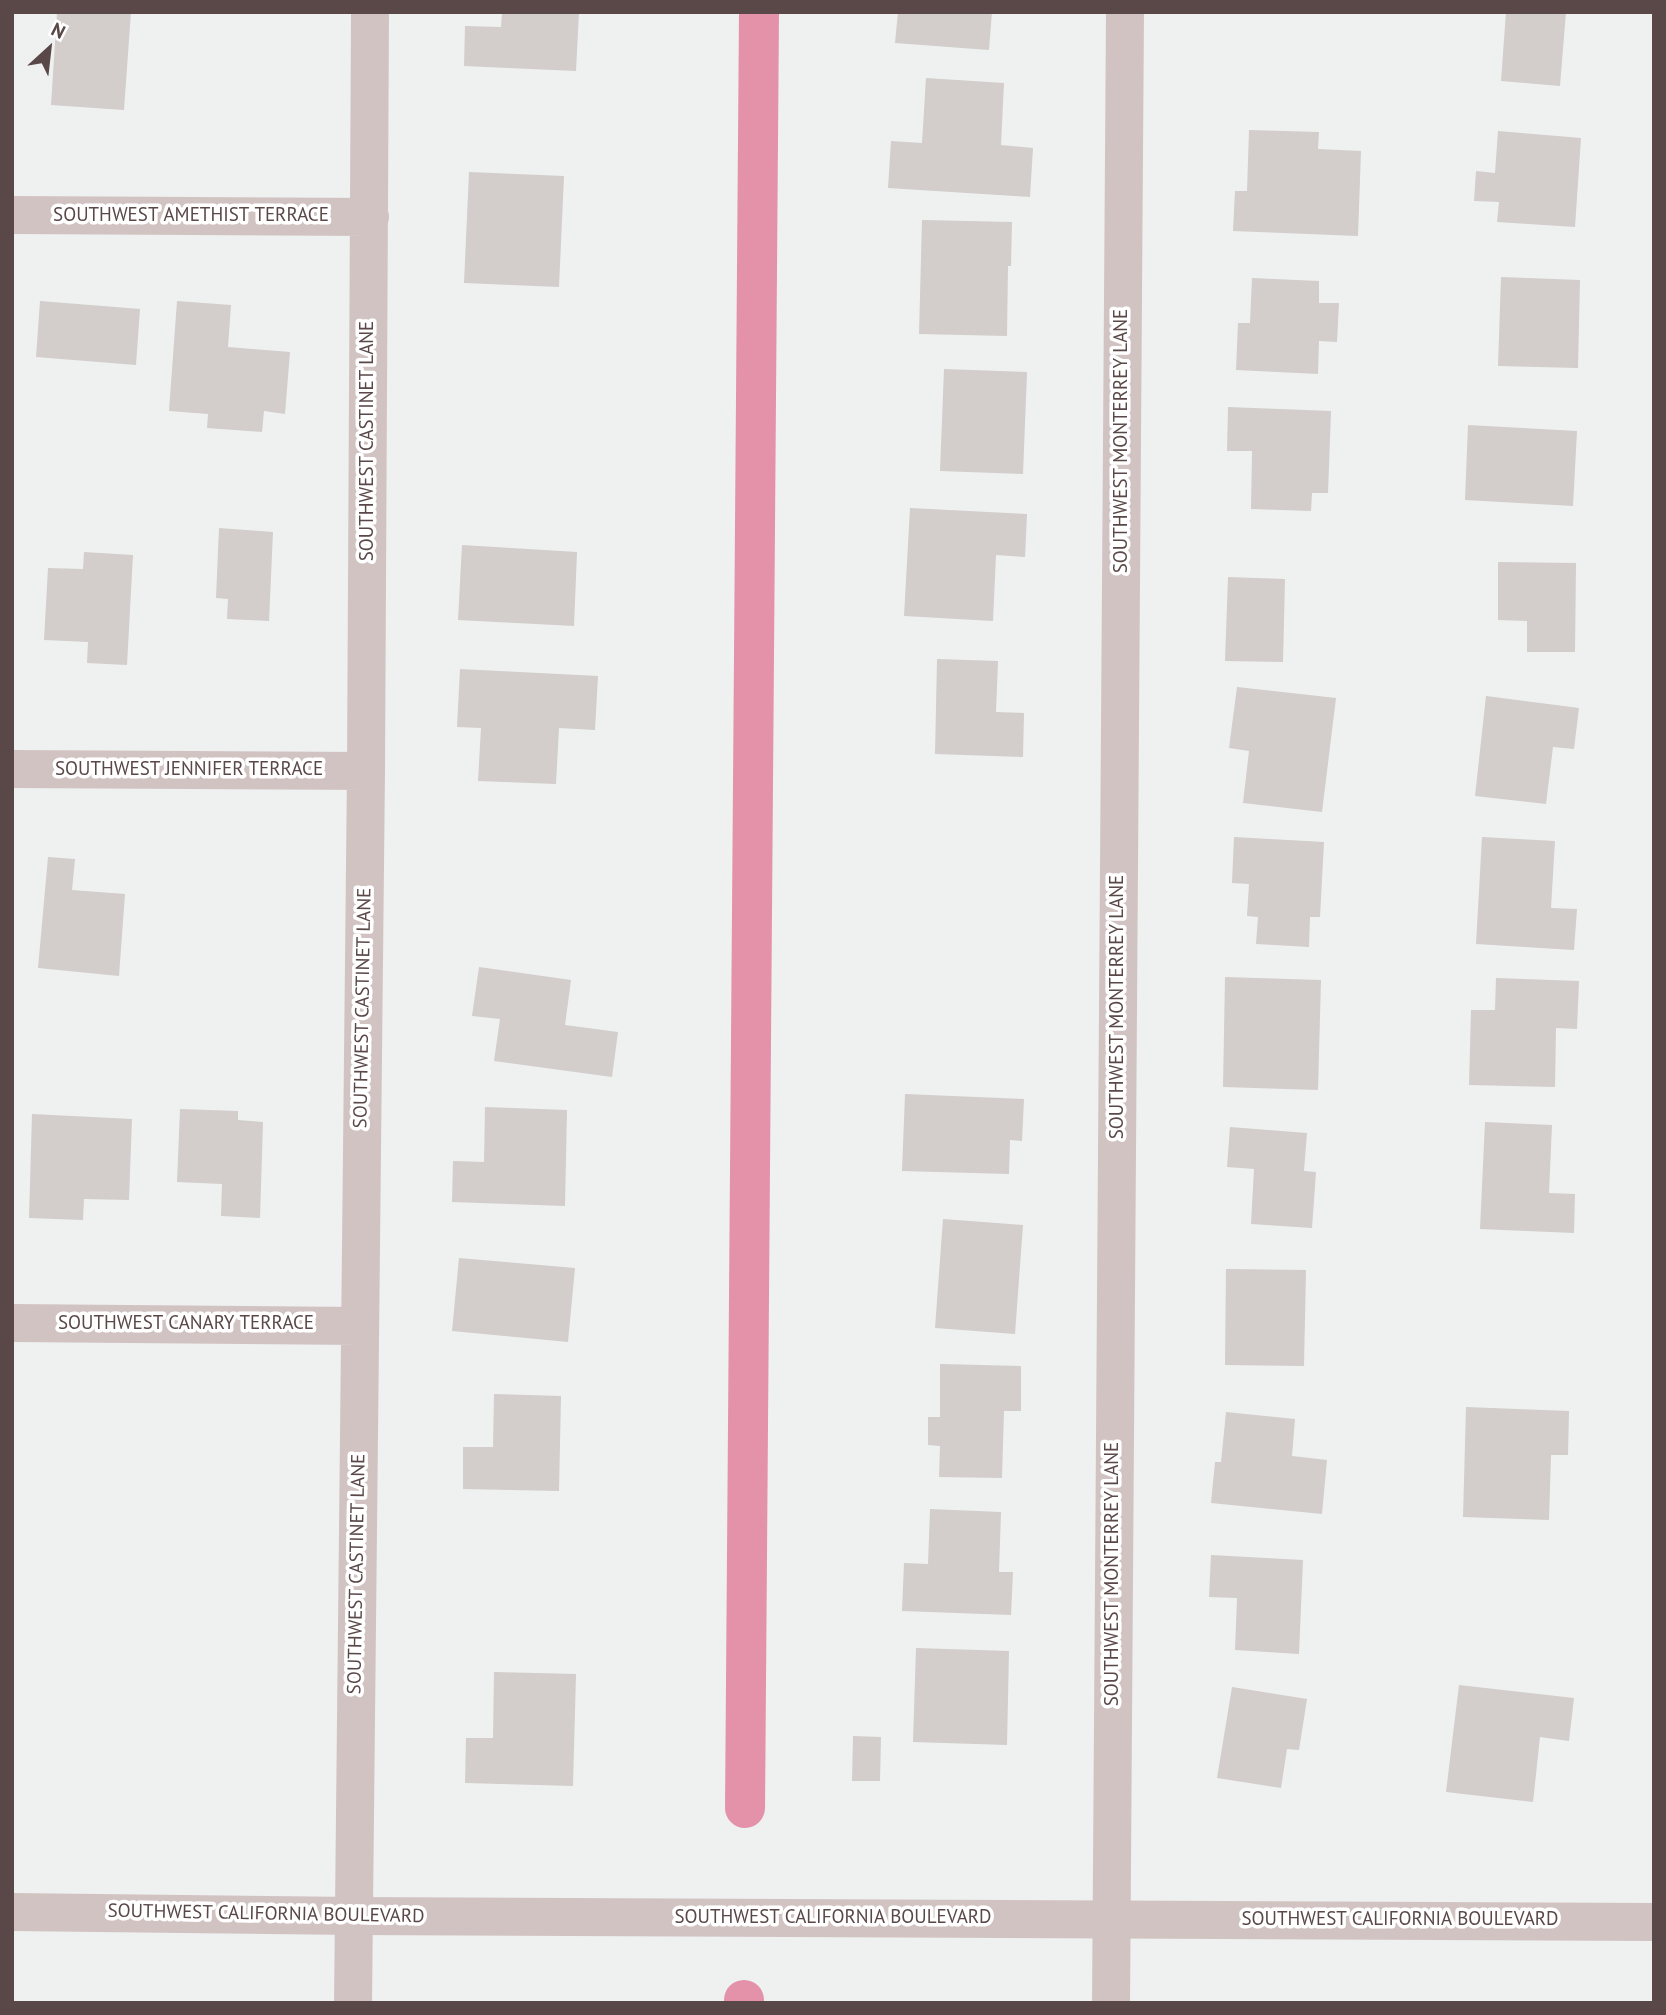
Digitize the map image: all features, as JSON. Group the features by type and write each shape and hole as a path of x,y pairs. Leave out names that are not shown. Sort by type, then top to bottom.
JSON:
{"street":[{"name":"SOUTHWEST CASTINET LANE","path":"353,2003 366,771 370,12"},
{"name":"SOUTHWEST MONTERREY LANE","path":"1111,2003 1125,12"},
{"name":"SOUTHWEST AMETHIST TERRACE","path":"12,215 370,217"},
{"name":"SOUTHWEST JENNIFER TERRACE","path":"12,769 366,771"},
{"name":"SOUTHWEST CANARY TERRACE","path":"12,1323 360,1326"},
{"name":"SOUTHWEST CALIFORNIA BOULEVARD","path":"12,1912 1654,1922"}],"building":[{"path":"57,12 131,12 124,110 51,105"},
{"path":"502,12 579,12 576,71 464,66 465,26 501,27"},
{"path":"898,12 992,12 989,50 895,43"},
{"path":"1506,12 1566,12 1560,86 1501,81"},
{"path":"926,78 1004,83 1001,145 1033,148 1030,197 888,188 891,141 922,143"},
{"path":"1249,130 1319,132 1318,149 1361,151 1358,236 1233,231 1235,191 1247,191"},
{"path":"1498,131 1581,138 1575,227 1497,222 1499,202 1474,201 1476,171 1495,173"},
{"path":"469,172 564,176 559,287 464,283"},
{"path":"922,220 1012,222 1007,336 919,334"},
{"path":"1501,277 1580,280 1578,368 1498,366"},
{"path":"1252,278 1319,281 1319,303 1339,303 1337,342 1319,341 1318,374 1236,370 1238,323 1250,323"},
{"path":"40,301 140,309 136,365 36,357"},
{"path":"177,301 231,305 228,347 290,352 285,414 264,411 262,432 207,428 208,414 169,411"},
{"path":"944,369 1027,372 1023,474 940,471"},
{"path":"1228,407 1331,411 1328,493 1312,493 1311,511 1251,509 1252,451 1227,451"},
{"path":"1468,425 1577,431 1573,506 1465,500"},
{"path":"910,508 1027,514 1025,557 996,555 993,621 904,616"},
{"path":"219,528 273,532 269,621 227,619 228,599 216,598"},
{"path":"462,545 577,552 574,626 458,620"},
{"path":"84,552 133,555 127,665 87,663 88,642 44,640 48,568 83,569"},
{"path":"1498,562 1576,563 1575,652 1527,652 1527,621 1498,620"},
{"path":"1228,577 1285,579 1283,662 1225,661"},
{"path":"937,659 998,661 996,712 1024,713 1023,757 935,754"},
{"path":"460,669 598,676 595,730 559,728 556,784 478,781 481,728 457,727"},
{"path":"1237,687 1336,698 1322,812 1243,803 1249,751 1229,748"},
{"path":"1486,696 1579,708 1574,749 1553,747 1546,804 1475,796"},
{"path":"1234,837 1324,842 1320,917 1310,917 1309,947 1256,944 1258,917 1247,916 1249,884 1232,883"},
{"path":"1482,837 1555,841 1551,908 1577,909 1574,950 1476,944"},
{"path":"48,857 75,859 72,890 125,894 119,976 38,968"},
{"path":"479,967 571,980 565,1025 618,1032 612,1077 494,1061 500,1019 472,1016"},
{"path":"1225,977 1321,980 1318,1090 1223,1087"},
{"path":"1496,978 1579,981 1577,1029 1556,1028 1555,1087 1469,1085 1471,1010 1495,1010"},
{"path":"905,1094 1024,1099 1022,1141 1010,1140 1009,1174 902,1171"},
{"path":"485,1107 567,1110 565,1206 452,1202 453,1161 484,1162"},
{"path":"180,1109 238,1111 238,1120 263,1122 260,1218 221,1216 222,1184 177,1182"},
{"path":"32,1114 132,1119 129,1200 84,1199 83,1220 29,1218"},
{"path":"1485,1122 1552,1125 1549,1193 1575,1194 1574,1233 1480,1229"},
{"path":"1230,1127 1307,1133 1304,1171 1316,1172 1312,1228 1251,1224 1254,1169 1227,1167"},
{"path":"943,1219 1023,1225 1015,1334 935,1328"},
{"path":"459,1258 575,1268 568,1342 452,1331"},
{"path":"1226,1269 1306,1270 1304,1366 1225,1365"},
{"path":"940,1364 1021,1366 1021,1411 1004,1411 1002,1478 939,1477 940,1446 928,1445 928,1417 940,1417"},
{"path":"494,1394 561,1396 559,1491 463,1489 463,1447 493,1447"},
{"path":"1466,1407 1569,1411 1568,1455 1551,1455 1549,1520 1463,1517"},
{"path":"1226,1412 1295,1419 1292,1456 1327,1460 1322,1514 1211,1503 1215,1462 1221,1462"},
{"path":"930,1509 1001,1512 999,1572 1013,1572 1011,1615 902,1611 904,1563 928,1564"},
{"path":"1211,1555 1303,1560 1299,1654 1235,1650 1237,1598 1209,1597"},
{"path":"916,1648 1009,1651 1007,1745 913,1742"},
{"path":"494,1672 576,1674 573,1786 465,1783 466,1738 493,1738"},
{"path":"1459,1685 1574,1698 1569,1741 1540,1737 1533,1802 1446,1792"},
{"path":"1232,1687 1307,1699 1299,1750 1287,1749 1281,1788 1217,1778"},
{"path":"853,1736 881,1737 880,1781 852,1781"}],"waterway":[{"path":"745,1808 759,12"}]}
